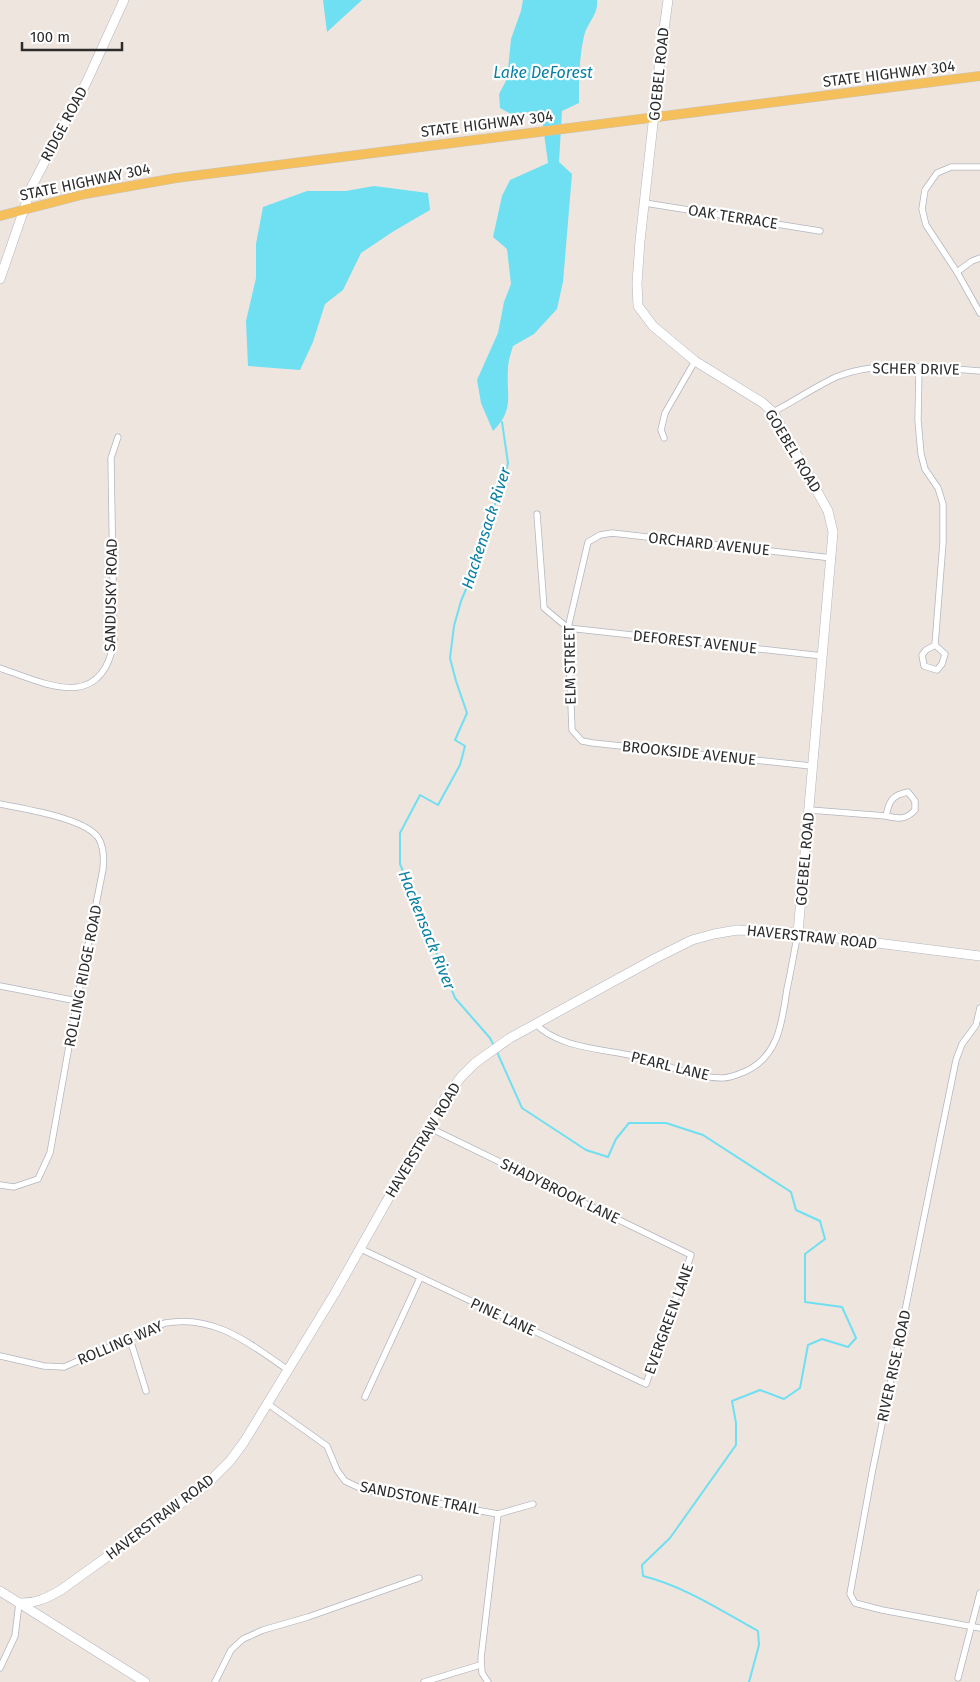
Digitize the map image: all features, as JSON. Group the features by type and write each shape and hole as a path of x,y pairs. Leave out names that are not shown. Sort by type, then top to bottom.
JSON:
{"main road":[{"name":"STATE HIGHWAY 304","path":"0,216 85,194 149,182 980,76"}],"street":[{"name":"RIDGE ROAD","path":"0,279 3,258 36,177 87,81 124,0"},
{"name":"GOEBEL ROAD","path":"668,0 637,283 638,306 653,326 695,361 763,402 773,412 828,511 833,532 823,656 811,766 810,810 798,933"},
{"path":"980,167 951,166 937,173 925,190 922,209 926,225 957,272 980,313"},
{"name":"OAK TERRACE","path":"645,203 820,231"},
{"path":"957,272 972,261 980,258"},
{"path":"664,438 661,430 665,413 695,361"},
{"name":"SCHER DRIVE","path":"773,412 836,377 851,372 876,367 980,370"},
{"path":"919,368 918,420 921,454 925,469 938,488 943,504 943,542 935,645"},
{"name":"SANDUSKY ROAD","path":"0,668 53,686 68,688 79,687 93,680 108,665 114,641 111,458 118,437"},
{"path":"537,514 544,608 568,628"},
{"name":"ORCHARD AVENUE","path":"588,542 600,534 612,533 832,558"},
{"name":"ELM STREET","path":"572,730 568,628 588,542"},
{"name":"DEFOREST AVENUE","path":"568,628 823,656"},
{"path":"935,645 945,654 942,664 937,670 924,666 922,655 926,650 935,645"},
{"name":"BROOKSIDE AVENUE","path":"572,730 582,741 593,743 811,766"},
{"path":"810,810 886,816 896,819 909,817 915,810 915,801 908,792 898,794 889,804 886,816"},
{"name":"ROLLING RIDGE ROAD","path":"0,804 70,820 86,826 99,838 104,853 103,869 50,1153 38,1179 14,1187 0,1185"},
{"name":"HAVERSTRAW ROAD","path":"19,1603 30,1604 50,1597 62,1590 205,1486 230,1461 268,1404 361,1249 445,1098 461,1077 491,1050 535,1023 656,958 692,940 714,934 737,930 798,933 980,956"},
{"name":"PEARL LANE","path":"535,1023 552,1036 576,1044 635,1056 706,1076 723,1078 736,1076 763,1061 780,1033 798,933"},
{"path":"0,986 77,1001"},
{"name":"RIVER RISE ROAD","path":"980,1008 976,1025 962,1044 956,1060 872,1473 850,1594 855,1603 882,1610 980,1628"},
{"name":"SHADYBROOK LANE","path":"428,1127 691,1255"},
{"name":"PINE LANE","path":"361,1249 646,1384"},
{"name":"EVERGREEN LANE","path":"646,1384 691,1255"},
{"path":"365,1397 420,1278"},
{"name":"ROLLING WAY","path":"0,1356 44,1366 64,1367 165,1324 181,1320 210,1324 237,1336 288,1370"},
{"path":"130,1339 146,1391"},
{"name":"SANDSTONE TRAIL","path":"268,1404 327,1446 337,1470 345,1481 364,1490 498,1514 485,1608 480,1665"},
{"path":"498,1514 534,1504"},
{"path":"215,1682 231,1650 243,1639 264,1630 335,1608 419,1578"},
{"path":"0,1591 145,1682"},
{"path":"958,1678 980,1593"},
{"path":"0,1668 15,1636 19,1603"},
{"path":"424,1682 480,1665 488,1682"}],"water":[{"path":"323,0 362,0 327,32"},
{"name":"Lake DeForest","path":"523,0 597,0 597,5 582,44 579,103 562,111 559,162 572,174 563,282 557,309 534,334 513,346 508,366 507,409 500,423 493,431 481,403 477,380 498,333 504,302 511,284 507,249 493,237 502,196 510,180 548,163 541,111 511,114 500,108 499,94 507,79 511,39"},
{"path":"374,186 428,193 430,210 361,253 343,290 325,304 313,342 300,370 248,366 246,321 256,278 256,244 263,207 307,191 346,191"}],"waterway":[{"name":"Hackensack River","path":"494,1046 490,1038 455,998 400,864 400,833 420,795 438,805 460,765 465,746 455,740 467,713 450,658 454,626 461,601 473,573 488,517 501,493 508,463 502,422"},
{"name":"Hackensack River","path":"497,1052 522,1108 586,1150 608,1157 616,1139 629,1123 666,1123 703,1135 791,1192 796,1210 820,1221 825,1239 805,1254 805,1302 842,1307 856,1338 848,1347 822,1339 808,1345 800,1388 784,1399 760,1390 732,1401 736,1423 736,1445 670,1538 642,1565 643,1576 658,1580 688,1593 717,1607 758,1631 759,1645 749,1682"}]}
